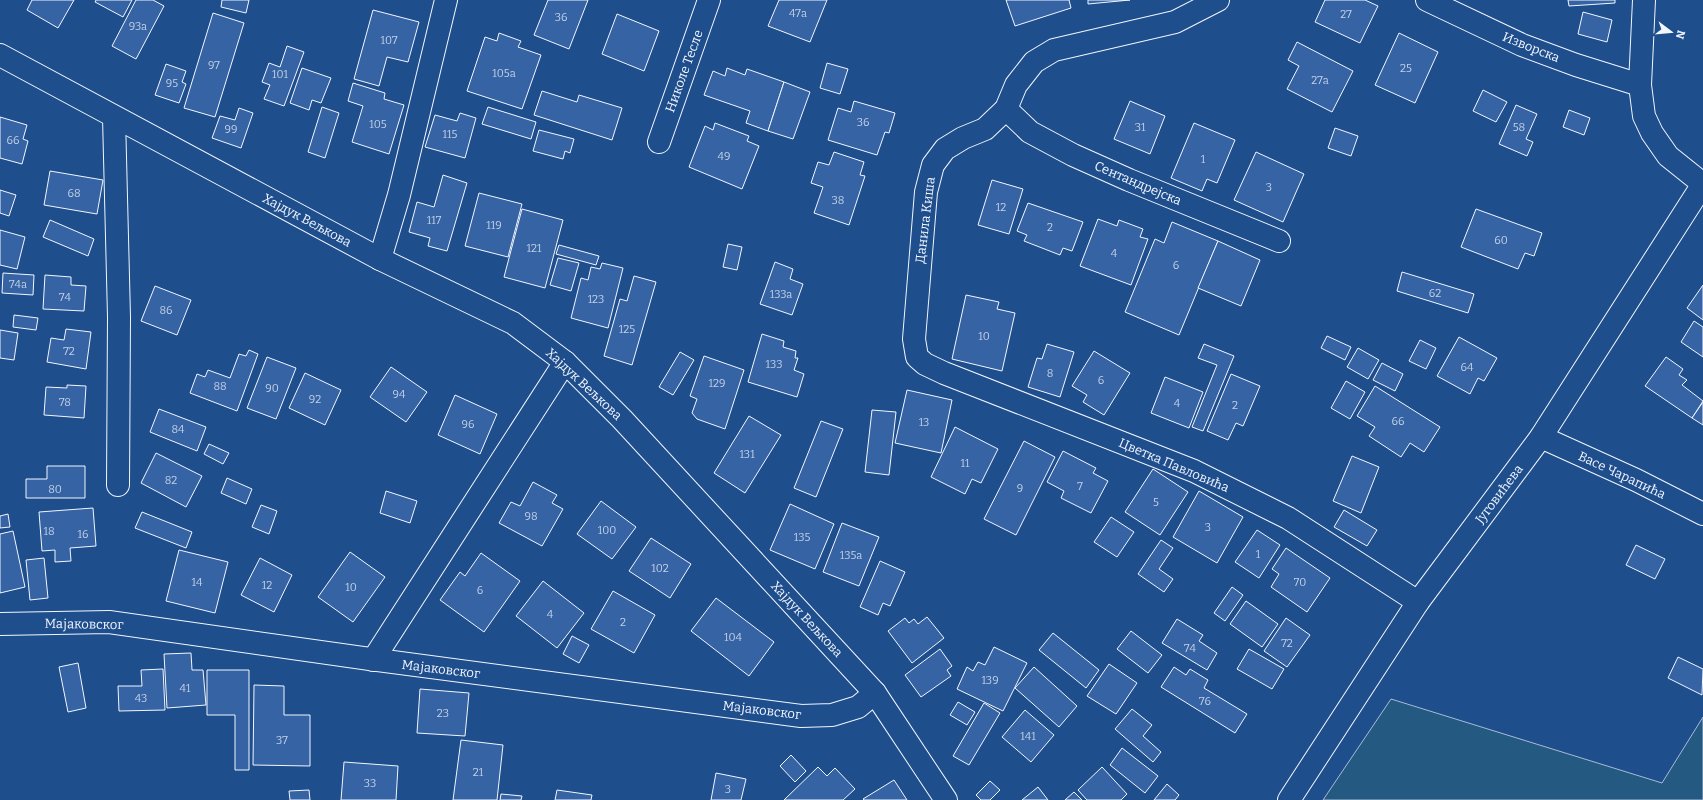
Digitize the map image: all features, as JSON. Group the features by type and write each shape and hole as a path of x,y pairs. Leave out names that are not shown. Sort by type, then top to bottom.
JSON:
{"street":[{"path":"380,259 399,195 446,0"},
{"name":"Николе Тесле","path":"659,142 709,0"},
{"name":"Данила Киша","path":"916,357 914,339 926,192 933,165 945,150 963,138 985,129 1006,110 1016,85 1034,62 1054,50 1175,22 1218,0"},
{"name":"Изворска","path":"1427,0 1522,45 1576,65 1640,85"},
{"path":"1644,0 1640,85 1644,116 1652,134 1668,156 1703,184"},
{"name":"Хајдук Вељкова","path":"0,55 380,259 512,323 565,362 622,419 875,693 946,800"},
{"name":"Сентандрејска","path":"1006,110 1030,132 1073,155 1129,180 1279,241"},
{"path":"114,116 119,317 118,485"},
{"name":"Југовићева","path":"1289,800 1418,602 1541,437 1703,184"},
{"name":"Цветка Павловића","path":"916,357 925,364 944,373 1194,471 1288,518 1418,602"},
{"path":"373,660 565,362"},
{"name":"Васе Чарапића","path":"1541,437 1636,480 1703,514"},
{"name":"Мајаковског","path":"0,624 109,622 373,660 801,716 832,715 858,707 875,693"}],"shaded area":[{"path":"1391,699 1662,783 1703,717 1703,800 1323,800"}],"building":[{"path":"32,0 74,0 58,28 27,10"},
{"path":"96,0 132,0 123,17 95,2"},
{"path":"136,0 153,0 164,6 136,59 112,46"},
{"path":"222,0 249,0 246,13 221,7"},
{"path":"548,0 588,0 569,49 534,35"},
{"path":"779,0 827,0 810,42 768,26"},
{"path":"1006,0 1069,0 1071,8 1015,26"},
{"path":"1088,0 1130,0 1088,4"},
{"path":"1325,0 1365,0 1378,6 1360,43 1315,22"},
{"path":"1568,0 1615,0 1615,3 1569,6"},
{"path":"373,10 419,22 408,62 387,57 379,86 354,79"},
{"path":"1583,12 1612,20 1607,42 1578,34"},
{"path":"213,13 244,23 215,117 184,108"},
{"path":"617,14 659,31 644,71 602,54"},
{"path":"499,33 521,41 518,47 541,55 522,109 467,91 485,37 497,41"},
{"path":"1399,33 1438,52 1415,103 1375,85"},
{"path":"1297,42 1353,71 1332,112 1287,89 1299,66 1288,60"},
{"path":"287,46 304,52 284,106 264,99 270,85 262,82 269,63 280,67"},
{"path":"827,63 848,69 840,94 820,88"},
{"path":"166,64 186,71 182,82 186,84 179,103 155,95"},
{"path":"302,68 331,78 321,103 312,100 309,110 290,103"},
{"path":"727,68 745,75 747,69 784,82 768,131 746,123 750,111 704,95 713,71 725,76"},
{"path":"784,82 810,92 793,139 768,131"},
{"path":"353,83 385,93 384,99 404,105 389,154 352,142 363,106 348,101"},
{"path":"1483,90 1507,102 1496,122 1473,111"},
{"path":"542,91 577,102 579,95 622,108 612,140 534,115"},
{"path":"854,101 895,113 889,133 885,132 877,155 828,140 838,108 851,112"},
{"path":"1130,101 1165,116 1150,154 1114,139"},
{"path":"1516,105 1537,114 1526,139 1533,142 1527,156 1499,144"},
{"path":"322,107 339,113 325,158 308,152"},
{"path":"488,107 536,122 531,139 482,124"},
{"path":"239,108 253,113 241,148 212,138 220,116 235,120"},
{"path":"1569,110 1590,118 1584,135 1563,127"},
{"path":"460,113 476,118 465,158 425,147 435,115 457,121"},
{"path":"0,117 27,125 23,139 28,141 22,164 0,158"},
{"path":"715,123 749,136 747,141 759,146 742,189 689,167 705,126 713,130"},
{"path":"1194,123 1235,140 1217,183 1207,179 1202,191 1171,178"},
{"path":"1335,128 1358,136 1351,156 1328,148"},
{"path":"539,130 574,139 570,153 565,151 563,159 533,151"},
{"path":"834,152 864,162 860,175 865,176 849,225 814,213 823,187 811,183 818,162 829,165"},
{"path":"1256,152 1304,174 1283,222 1234,200"},
{"path":"50,171 103,180 97,214 44,205"},
{"path":"443,175 467,183 447,251 428,246 430,238 409,232 417,202 434,207"},
{"path":"992,180 1023,189 1009,234 978,225"},
{"path":"0,190 16,195 9,216 0,213"},
{"path":"479,193 522,204 508,257 465,246"},
{"path":"1028,203 1083,222 1072,251 1063,248 1060,255 1024,241 1027,235 1017,231"},
{"path":"522,209 563,220 545,288 504,277"},
{"path":"1476,209 1542,233 1534,256 1525,253 1518,269 1461,247"},
{"path":"1098,219 1117,226 1119,220 1143,229 1140,237 1148,239 1131,285 1080,266"},
{"path":"50,220 94,239 88,256 43,237"},
{"path":"1172,222 1218,241 1179,335 1125,312 1155,239 1164,243"},
{"path":"0,230 25,237 17,269 0,265"},
{"path":"1218,241 1260,260 1241,306 1198,288"},
{"path":"728,244 742,247 737,270 723,267"},
{"path":"559,245 599,256 596,265 556,254"},
{"path":"558,258 579,263 571,291 550,285"},
{"path":"775,262 793,269 790,279 803,284 792,315 760,304"},
{"path":"602,263 623,268 608,328 571,318 581,278 588,280 591,267 600,269"},
{"path":"1402,272 1474,294 1468,313 1397,291"},
{"path":"3,273 34,275 33,295 2,293"},
{"path":"45,275 71,277 71,285 86,286 84,311 43,309"},
{"path":"634,276 656,282 632,365 604,356 620,299 627,301"},
{"path":"1703,285 1703,320 1687,308"},
{"path":"155,286 191,300 177,335 141,321"},
{"path":"966,295 999,302 997,309 1015,313 1002,371 952,359"},
{"path":"14,315 38,318 36,330 13,327"},
{"path":"1694,321 1703,327 1703,357 1681,342"},
{"path":"66,329 91,332 86,369 47,362 51,338 64,340"},
{"path":"0,330 18,333 14,360 0,358"},
{"path":"762,334 784,341 783,347 796,351 795,358 798,358 794,370 804,374 797,397 748,382"},
{"path":"1327,336 1351,347 1345,360 1321,348"},
{"path":"1459,337 1497,358 1484,381 1478,378 1470,394 1437,376"},
{"path":"1420,340 1436,348 1426,369 1409,361"},
{"path":"1047,344 1074,352 1060,397 1028,387 1037,358 1042,359"},
{"path":"1204,344 1234,356 1203,431 1192,427 1217,365 1198,358"},
{"path":"1358,348 1379,360 1368,379 1347,367"},
{"path":"249,350 258,354 237,411 190,393 197,374 205,377 208,370 230,378 239,354 246,356"},
{"path":"1094,351 1130,373 1104,415 1083,402 1087,395 1072,386"},
{"path":"680,352 694,360 673,395 659,387"},
{"path":"704,356 744,370 725,429 697,419 692,413 697,399 690,396"},
{"path":"267,357 296,368 276,419 247,408"},
{"path":"1666,357 1683,369 1679,375 1687,380 1682,385 1703,401 1692,418 1645,386"},
{"path":"1382,363 1403,374 1395,391 1373,380"},
{"path":"391,367 427,392 406,422 370,397"},
{"path":"305,373 341,390 325,425 289,408"},
{"path":"1231,374 1260,386 1243,426 1236,423 1228,440 1207,431"},
{"path":"1165,377 1203,392 1189,428 1151,413"},
{"path":"1346,381 1365,392 1350,419 1331,408"},
{"path":"67,385 86,386 84,418 44,415 46,387 67,388"},
{"path":"1375,386 1440,427 1424,452 1410,443 1401,457 1369,436 1375,427 1357,416"},
{"path":"907,390 952,400 941,453 895,443"},
{"path":"455,395 497,414 480,454 438,435"},
{"path":"1703,402 1703,425 1692,418"},
{"path":"159,409 206,427 197,451 150,432"},
{"path":"872,410 896,412 889,475 865,472"},
{"path":"749,416 781,435 745,493 714,473"},
{"path":"821,421 843,429 816,497 794,488"},
{"path":"955,427 998,449 981,483 972,479 965,494 931,477"},
{"path":"1024,441 1055,457 1016,535 984,519"},
{"path":"209,444 229,453 223,464 204,454"},
{"path":"1063,451 1096,468 1093,473 1108,481 1091,513 1061,498 1064,491 1047,482"},
{"path":"156,453 202,476 186,507 141,483"},
{"path":"1352,456 1379,467 1361,513 1333,501"},
{"path":"47,466 85,466 85,498 26,498 26,479 47,479"},
{"path":"1153,469 1188,492 1160,535 1125,512"},
{"path":"227,478 252,489 246,504 221,493"},
{"path":"533,482 557,495 552,503 563,509 542,546 499,523 511,502 520,506"},
{"path":"386,491 417,501 410,523 380,513"},
{"path":"1199,491 1243,517 1217,563 1173,537"},
{"path":"601,501 636,527 612,559 577,534"},
{"path":"790,504 834,524 815,569 770,550"},
{"path":"261,505 277,511 269,534 252,527"},
{"path":"93,508 96,546 70,548 71,561 55,562 55,550 42,551 39,512"},
{"path":"1344,510 1377,530 1367,546 1334,527"},
{"path":"142,512 192,532 186,548 135,528"},
{"path":"8,514 10,527 0,528 0,516"},
{"path":"1111,517 1134,532 1117,557 1094,542"},
{"path":"842,523 879,537 859,586 823,572"},
{"path":"1257,530 1280,545 1259,578 1235,562"},
{"path":"13,531 25,587 0,593 0,534"},
{"path":"651,538 691,564 670,598 629,571"},
{"path":"1161,540 1173,548 1159,569 1173,579 1164,592 1138,574"},
{"path":"1636,545 1665,559 1655,579 1626,565"},
{"path":"1286,548 1330,578 1307,612 1271,587 1279,574 1272,569"},
{"path":"179,550 228,562 215,613 166,601"},
{"path":"350,552 385,577 353,622 318,597"},
{"path":"481,553 520,581 484,632 440,600 460,572 465,576"},
{"path":"44,558 48,598 30,600 26,560"},
{"path":"260,558 292,575 274,612 241,595"},
{"path":"880,561 905,572 890,606 883,603 878,615 860,607"},
{"path":"543,581 584,613 557,648 516,616"},
{"path":"1232,587 1243,595 1225,621 1214,613"},
{"path":"613,591 655,615 634,653 591,629"},
{"path":"716,598 774,642 749,676 691,631"},
{"path":"1246,601 1278,624 1262,647 1230,624"},
{"path":"927,617 944,638 912,663 888,631 905,618 909,623 914,619 918,624"},
{"path":"1286,618 1310,635 1287,667 1264,651"},
{"path":"1177,619 1203,635 1199,641 1217,653 1207,670 1162,643"},
{"path":"1131,631 1162,655 1148,673 1117,649"},
{"path":"1053,633 1099,670 1086,688 1039,650"},
{"path":"572,636 589,645 579,663 563,654"},
{"path":"994,647 1027,663 1003,711 957,689 967,667 973,671 978,662 985,665"},
{"path":"940,649 952,666 947,670 951,676 921,697 905,675"},
{"path":"1249,649 1284,669 1272,689 1237,669"},
{"path":"191,653 192,670 203,670 206,705 167,708 164,654"},
{"path":"1678,657 1703,669 1702,695 1668,678"},
{"path":"78,663 86,708 68,712 59,667"},
{"path":"1109,664 1137,683 1116,714 1087,696"},
{"path":"1034,667 1077,706 1059,727 1015,688"},
{"path":"1174,667 1186,675 1190,669 1208,680 1204,688 1247,714 1235,733 1161,687"},
{"path":"163,669 165,710 119,711 118,686 142,686 141,670"},
{"path":"207,670 249,670 249,770 235,770 235,715 207,715"},
{"path":"254,685 284,686 284,715 310,715 310,766 253,765"},
{"path":"420,689 469,693 465,736 417,733"},
{"path":"958,702 975,712 967,725 950,715"},
{"path":"984,703 1000,713 969,765 953,756"},
{"path":"1132,709 1152,725 1143,736 1161,752 1153,762 1115,729"},
{"path":"1025,710 1054,735 1031,762 1002,737"},
{"path":"461,740 503,745 497,800 453,800"},
{"path":"1122,748 1158,776 1145,793 1110,765"},
{"path":"791,755 806,771 795,782 780,766"},
{"path":"344,762 398,766 396,800 341,800"},
{"path":"818,767 827,776 835,768 855,789 843,800 784,800"},
{"path":"1102,767 1127,794 1121,800 1087,800 1078,790"},
{"path":"716,773 746,779 741,800 711,800"},
{"path":"894,780 907,800 863,799"},
{"path":"990,781 1000,790 990,800 981,800 976,795"},
{"path":"1167,784 1179,795 1175,800 1154,800"},
{"path":"1038,787 1048,800 1022,800"},
{"path":"309,790 310,800 290,800 289,791"},
{"path":"557,790 592,795 591,800 555,800"},
{"path":"1074,792 1082,800 1065,800"},
{"path":"501,794 522,796 521,800 500,800"}]}
